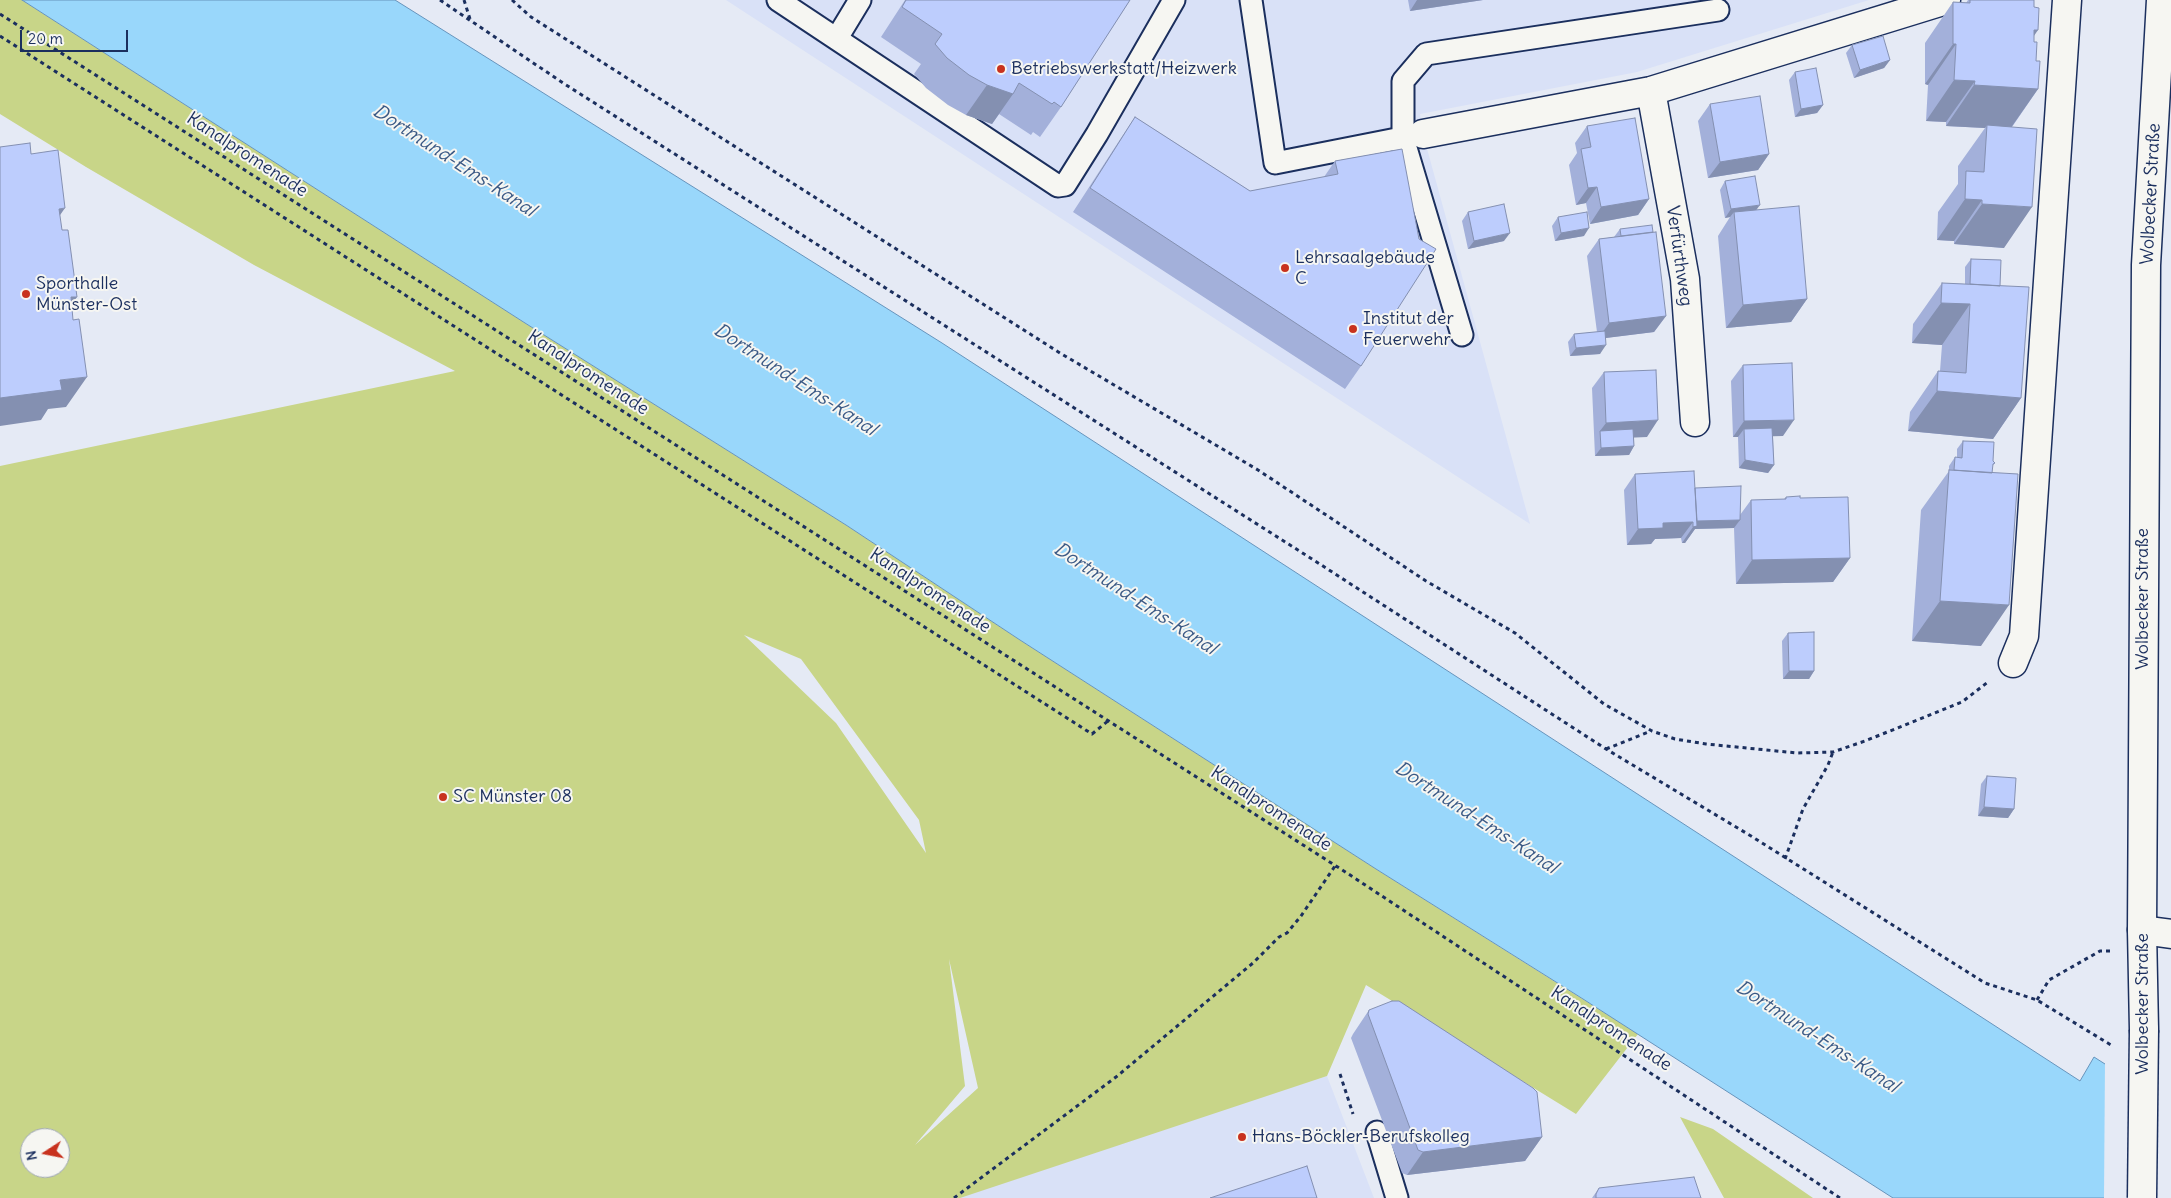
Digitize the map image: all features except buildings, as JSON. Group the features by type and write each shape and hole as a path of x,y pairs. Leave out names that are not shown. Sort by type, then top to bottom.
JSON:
{"street":[{"path":"1413,136 1651,91 1946,0"},
{"path":"2013,663 2024,636 2067,0"},
{"name":"Wolbecker Straße","path":"2142,1198 2146,265 2161,0"},
{"name":"Verfürthweg","path":"1651,91 1685,279 1695,422"},
{"path":"2142,930 2171,934"}],"lane":[{"path":"778,0 1058,186 1065,185 1097,134 1174,0"},
{"path":"837,38 860,0"},
{"path":"1251,0 1275,163 1413,136"},
{"path":"1462,336 1413,136 1403,81 1426,54 1718,10"},
{"path":"1377,1132 1397,1198"}],"path":[{"path":"440,0 563,83 1312,559 1606,749 1751,836 1985,983 2037,1000 2112,1046"},
{"path":"464,0 470,20"},
{"path":"512,0 531,18 1060,353 1258,470 1426,580 1514,633 1604,704 1652,731 1675,739 1706,744 1797,753 1833,752 1962,702 2013,663"},
{"name":"Kanalpromenade","path":"0,14 1335,866 1616,1048 1840,1198"},
{"path":"0,36 1092,734 1108,721"},
{"path":"1606,749 1652,731"},
{"path":"1785,859 1803,809 1828,766 1833,752"},
{"path":"954,1198 1116,1077 1253,963 1296,922 1335,866"},
{"path":"2037,1000 2049,980 2100,951"}],"shaded area":[{"name":"Institut der Feuerwehr","path":"726,0 1869,0 1637,72 1420,114 1423,134 1530,524"},
{"name":"Hans-Böckler-Berufskolleg","path":"1327,1076 1374,1198 942,1198"}],"green space":[{"name":"SC Münster 08","path":"0,0 22,0 525,323 846,525 1020,640 1376,869 1638,1034 1576,1114 1366,985 1327,1076 960,1198 0,1198 0,466 455,371 254,265 86,167 0,114","holes":["744,635 801,659 919,820 926,853 836,723","949,959 978,1088 915,1145 965,1086"]},
{"path":"1680,1117 1713,1129 1813,1198 1724,1198"}],"water":[{"name":"Dortmund-Ems-Kanal","path":"22,0 395,0 942,343 2080,1081 2094,1057 2171,1106 2171,1198 1893,1198 1376,869 1020,640 846,525 525,323"}],"pier":[{"path":"2105,1061 2171,1103 2171,1198 2104,1198"}],"place":[{"name":"Betriebswerkstatt/Heizwerk","path":"1001,69"},
{"name":"Lehrsaalgebäude C","path":"1285,268"},
{"name":"Sporthalle Münster-Ost","path":"26,294"},
{"name":"Institut der Feuerwehr","path":"1353,329"},
{"name":"SC Münster 08","path":"443,797"},
{"name":"Hans-Böckler-Berufskolleg","path":"1242,1137"}]}
